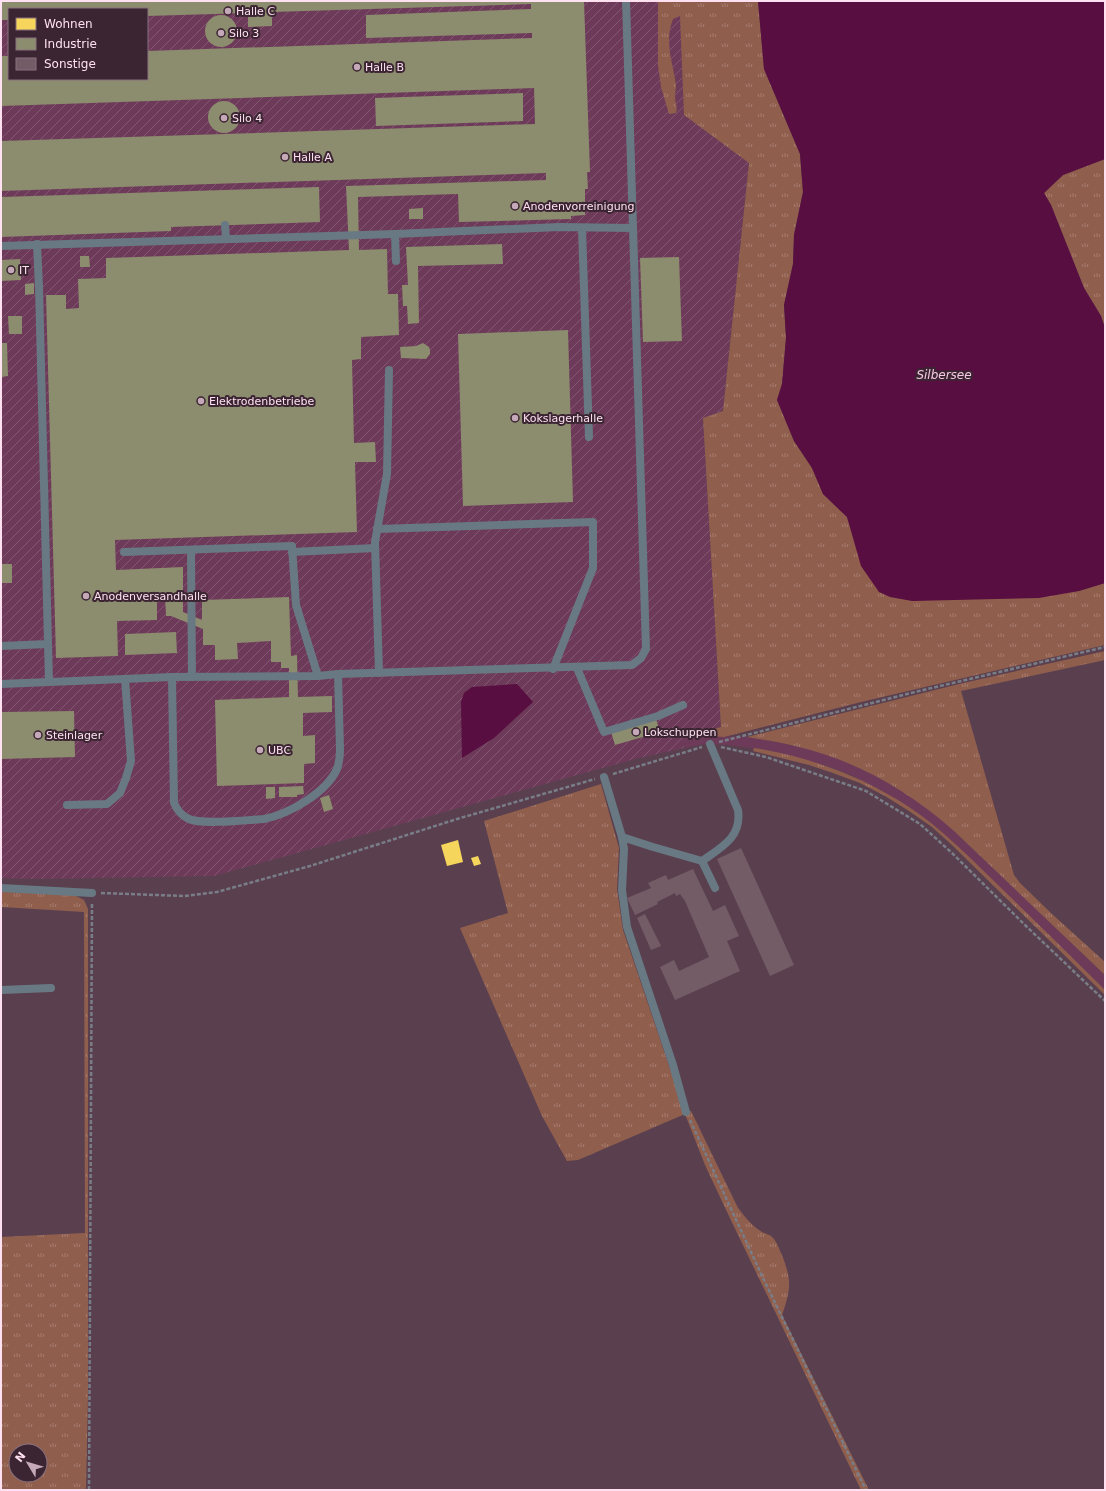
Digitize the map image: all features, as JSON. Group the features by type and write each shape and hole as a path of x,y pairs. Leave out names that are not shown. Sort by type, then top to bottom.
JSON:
{"lane":[{"path":"1,684 172,677 318,676 338,674 632,666 641,658 646,649 626,1"},
{"path":"225,225 226,238"},
{"path":"1,246 395,234 559,227 632,228"},
{"path":"582,228 589,437"},
{"path":"395,234 396,261"},
{"path":"37,244 49,682"},
{"path":"379,673 375,548 387,474 389,370"},
{"path":"377,529 593,522 593,568 553,669"},
{"path":"124,552 292,546 296,605 318,676"},
{"path":"292,552 375,548"},
{"path":"191,550 192,677"},
{"path":"1,646 48,644"},
{"path":"577,668 604,732 658,716 683,705"},
{"path":"172,677 174,803 183,816 201,822 264,819 281,815 302,803 326,784 337,767 340,750 338,674"},
{"path":"67,805 107,804 120,793 131,761 125,679"},
{"path":"622,837 653,848 702,861 725,846 734,834 739,821 738,810 710,744"},
{"path":"604,776 622,837 624,850 622,890 627,927 673,1065 686,1112"},
{"path":"702,861 715,888"},
{"path":"1,888 92,892"},
{"path":"1,990 51,988"}],"path":[{"path":"710,744 766,757 866,791 920,824 1105,1001"},
{"path":"89,1490 92,892"},
{"path":"686,1112 763,1278 866,1490"}],"shaded area":[{"path":"1,1 680,1 684,115 749,163 723,411 703,418 721,727 682,736 684,748 635,759 214,876 33,879 1,878"},
{"path":"682,737 747,737 783,743 816,751 848,762 900,789 936,814 1105,975 1105,990 955,844 909,807 851,775 806,760 775,752 730,745 704,744 684,748"}],"green space":[{"path":"658,1 758,1 764,69 800,154 803,192 794,235 793,264 784,305 786,338 782,384 777,400 794,441 812,468 823,494 847,517 852,532 912,601 1079,591 1105,583 1105,645 861,702 724,737 682,737 721,727 703,418 723,411 749,163 684,115 680,16 673,19 670,27 669,44 676,85 675,97 677,109 676,113 669,114 661,87 658,65"},
{"path":"1105,159 1105,328 1101,316 1084,288 1051,205 1044,193 1063,175"},
{"path":"1105,651 1105,660 961,691 1014,875 1020,883 1052,914 1105,962 1105,975 954,831 919,803 881,779 841,760 786,744 747,737 959,684"},
{"path":"754,748 815,762 835,769 873,786 921,815 954,843 1038,923 1105,990 1105,995 932,827 885,796 860,783 809,765 753,751"},
{"path":"601,784 619,848 617,889 623,930 685,1113 691,1111 738,1208 758,1230 771,1236 777,1244 789,1279 789,1291 782,1315 869,1490 861,1490 705,1165 685,1114 578,1160 567,1161 542,1116 460,928 508,913 484,821"},
{"path":"1,891 74,895 84,900 88,909 88,1395 86,1490 1,1490 1,1237 85,1233 84,912 1,907"}],"water":[{"name":"Silbersee","path":"758,1 1105,1 1105,159 1063,175 1044,193 1051,205 1084,288 1101,316 1105,328 1105,583 1079,591 1039,598 912,601 890,597 879,592 861,566 847,517 823,494 812,468 794,441 777,400 782,384 786,338 784,305 793,264 794,235 803,192 800,154 764,69"},
{"path":"517,684 533,702 494,738 462,758 461,702 464,693 472,687"}],"building: Wohnen":[{"path":"458,840 463,862 447,866 441,845"},
{"path":"478,856 481,864 474,866 471,858"}],"building: Industrie":[{"path":"1,1 584,1 590,172 587,172 588,189 585,189 585,215 571,216 571,219 459,222 458,194 358,197 359,250 387,249 388,294 398,294 399,335 361,337 361,359 352,360 354,443 375,442 376,462 355,462 357,532 115,540 116,570 183,567 183,612 202,620 202,600 289,597 291,656 297,655 298,697 332,696 332,712 303,713 303,736 315,735 315,763 304,764 304,783 217,786 215,700 289,697 289,668 281,668 281,662 271,662 271,641 237,643 238,659 215,660 215,645 203,645 203,629 171,616 166,616 165,596 157,596 157,620 117,621 118,656 56,658 46,295 66,295 66,309 79,308 78,279 106,278 106,258 349,250 346,186 546,180 546,173 1,191 1,141 535,124 534,88 1,106 1,56 8,56 8,80 148,80 148,51 532,38 532,33 366,38 366,15 531,9 531,4 272,12 272,26 248,27 248,13 148,16 148,8 8,8 8,20 1,20"},
{"name":"Silo 3","path":"218,15 224,15 234,22 237,31 236,37 230,44 224,47 218,47 208,40 205,34 205,28 212,18"},
{"path":"523,93 523,121 376,126 375,98"},
{"name":"Silo 4","path":"221,101 227,101 237,108 240,117 239,123 233,130 227,133 221,133 211,126 208,120 208,114 215,104"},
{"path":"319,187 320,222 171,227 171,231 1,237 1,197"},
{"path":"423,208 423,219 409,219 409,209"},
{"path":"502,244 503,264 418,266 419,323 408,324 407,306 403,306 402,285 408,285 406,247"},
{"path":"80,256 89,256 90,267 80,267"},
{"path":"679,257 682,341 643,342 640,258"},
{"name":"IT","path":"20,259 21,280 1,281 1,260"},
{"path":"34,283 34,294 25,295 25,284"},
{"path":"8,316 22,316 22,334 9,334"},
{"name":"Kokslagerhalle","path":"568,330 573,502 463,506 458,334"},
{"path":"1,343 7,343 8,376 1,377"},
{"path":"423,343 429,347 430,350 430,354 426,359 401,358 400,347 416,346"},
{"path":"1,564 12,564 12,583 1,583"},
{"path":"176,632 177,653 125,655 125,634"},
{"name":"Steinlager","path":"74,711 75,757 1,759 1,712"},
{"name":"Lokschuppen","path":"656,719 660,732 615,745 611,732"},
{"path":"303,786 304,794 297,795 297,797 279,797 279,787"},
{"path":"266,787 275,787 275,798 266,799"},
{"path":"329,795 333,809 324,812 320,798"}],"building: Sonstige":[{"path":"741,848 794,965 770,976 717,859"},
{"path":"693,869 713,911 725,905 739,936 727,941 740,971 675,1000 660,967 674,960 679,971 709,957 685,901 680,894 676,896 675,893 657,902 658,904 635,915 627,898 651,888 648,883 666,875 668,880"},
{"path":"645,914 661,946 651,950 637,918"}],"place":[{"name":"Halle C","path":"228,11"},
{"name":"Silo 3","path":"221,33"},
{"name":"Halle B","path":"357,67"},
{"name":"Silo 4","path":"224,118"},
{"name":"Halle A","path":"285,157"},
{"name":"Anodenvorreinigung","path":"515,206"},
{"name":"IT","path":"11,270"},
{"name":"Elektrodenbetriebe","path":"201,401"},
{"name":"Kokslagerhalle","path":"515,418"},
{"name":"Anodenversandhalle","path":"86,596"},
{"name":"Lokschuppen","path":"636,732"},
{"name":"Steinlager","path":"38,735"},
{"name":"UBC","path":"260,750"}]}
